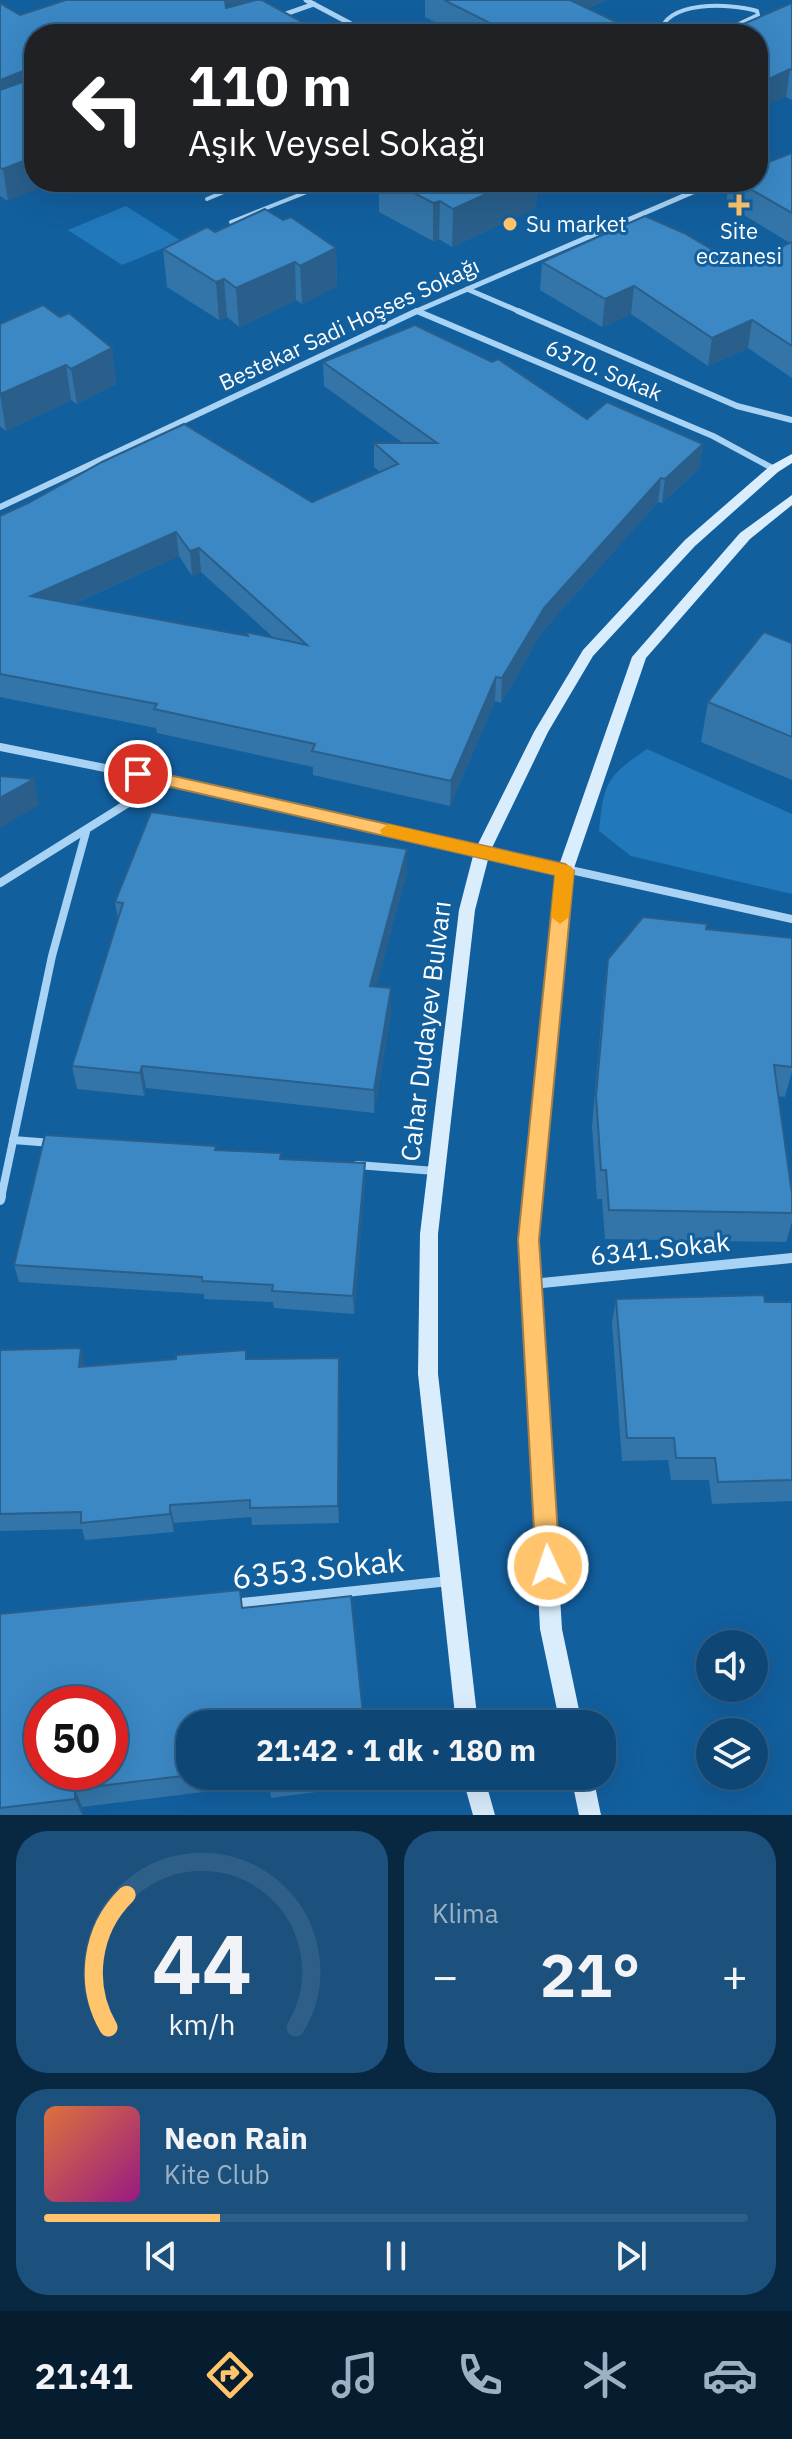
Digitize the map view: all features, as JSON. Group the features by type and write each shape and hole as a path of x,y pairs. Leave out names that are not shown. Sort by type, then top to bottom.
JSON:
{"main road":[{"name":"Cahar Dudayev Bulvarı","path":"465,1710 428,1374 429,1234 467,910 482,852 541,732 588,653 690,543 774,469 792,458"},
{"path":"568,1710 551,1629 529,1240 565,871 639,657 745,536 791,500"},
{"path":"477,1790 484,1815"},
{"path":"585,1790 590,1815"}],"street":[{"path":"306,0 351,24"},
{"path":"273,19 314,4"},
{"name":"Bestekar Sadi Hoşses Sokağı","path":"0,507 417,311 686,193"},
{"name":"6370. Sokak","path":"466,289 737,406 792,420"},
{"name":"6370. Sokak","path":"417,311 713,436 774,469"},
{"path":"0,747 165,780 792,919"},
{"path":"0,883 165,780"},
{"path":"0,1200 52,956 86,832"},
{"path":"13,1140 60,1143"},
{"path":"342,1164 437,1171"},
{"name":"6341.Sokak","path":"532,1284 792,1258"},
{"name":"6353.Sokak","path":"217,1605 450,1581"}],"lane":[{"path":"661,24 669,14 693,4 737,3 757,11 758,15 739,24"},
{"path":"207,199 224,192"},
{"path":"231,222 307,192"}],"shaded area":[{"path":"126,206 181,241 122,265 68,230"},
{"path":"647,749 792,814 792,894 631,856 599,831 603,801 610,782 615,774"}],"building":[{"path":"66,0 225,0 226,8 262,0 306,24 24,24 24,71 0,80 0,3 20,15"},
{"path":"444,0 570,0 621,24 492,24"},
{"path":"792,3 792,70 768,79 768,24 743,24"},
{"path":"24,81 24,161 3,169 0,168 0,90"},
{"path":"792,153 792,213 755,192 768,192 768,162"},
{"path":"412,192 491,192 453,209 440,201 433,203"},
{"path":"265,209 283,220 291,217 336,248 300,266 295,262 236,288 224,279 216,282 163,249 207,227 215,232"},
{"path":"645,216 684,233 740,266 792,242 792,346 752,320 712,338 634,286 605,299 542,262"},
{"path":"43,305 60,317 69,313 112,348 71,369 66,365 0,394 0,324"},
{"path":"415,325 492,362 498,359 587,419 607,402 703,444 665,479 661,478 544,608 502,678 496,677 451,781 312,751 315,744 154,709 157,704 0,674 0,516 102,462 184,424 312,502 398,464 374,443 437,443 323,362","holes":["176,532 190,551 199,548 307,645 31,596"]},
{"path":"764,632 792,643 792,737 708,702"},
{"path":"0,776 34,779 0,798"},
{"path":"151,812 407,849 370,986 391,988 374,1090 142,1066 140,1073 72,1066 123,903 115,902"},
{"path":"643,917 707,924 706,929 792,938 792,1067 774,1065 792,1213 609,1210 606,1170 601,1170 596,1096 608,959"},
{"path":"45,1135 216,1146 215,1150 281,1153 280,1159 365,1163 353,1296 272,1291 273,1285 202,1281 202,1277 14,1265"},
{"path":"764,1295 765,1302 792,1302 792,1480 718,1482 715,1458 676,1458 674,1438 627,1438 616,1299"},
{"path":"81,1348 79,1367 246,1350 246,1359 339,1358 338,1506 250,1508 250,1500 170,1505 170,1514 81,1523 81,1512 0,1514 0,1350"},
{"path":"240,1590 242,1608 351,1596 363,1710 176,1710 176,1777 128,1783 128,1686 24,1686 24,1790 75,1790 75,1799 0,1808 0,1614"}],"slow traffic":[{"path":"388,830 565,871 560,917"}],"place":[{"name":"Site eczanesi","path":"739,205"},
{"name":"Su market","path":"510,224"}],"route":[{"path":"138,774 565,871 529,1240 548,1566"}]}
